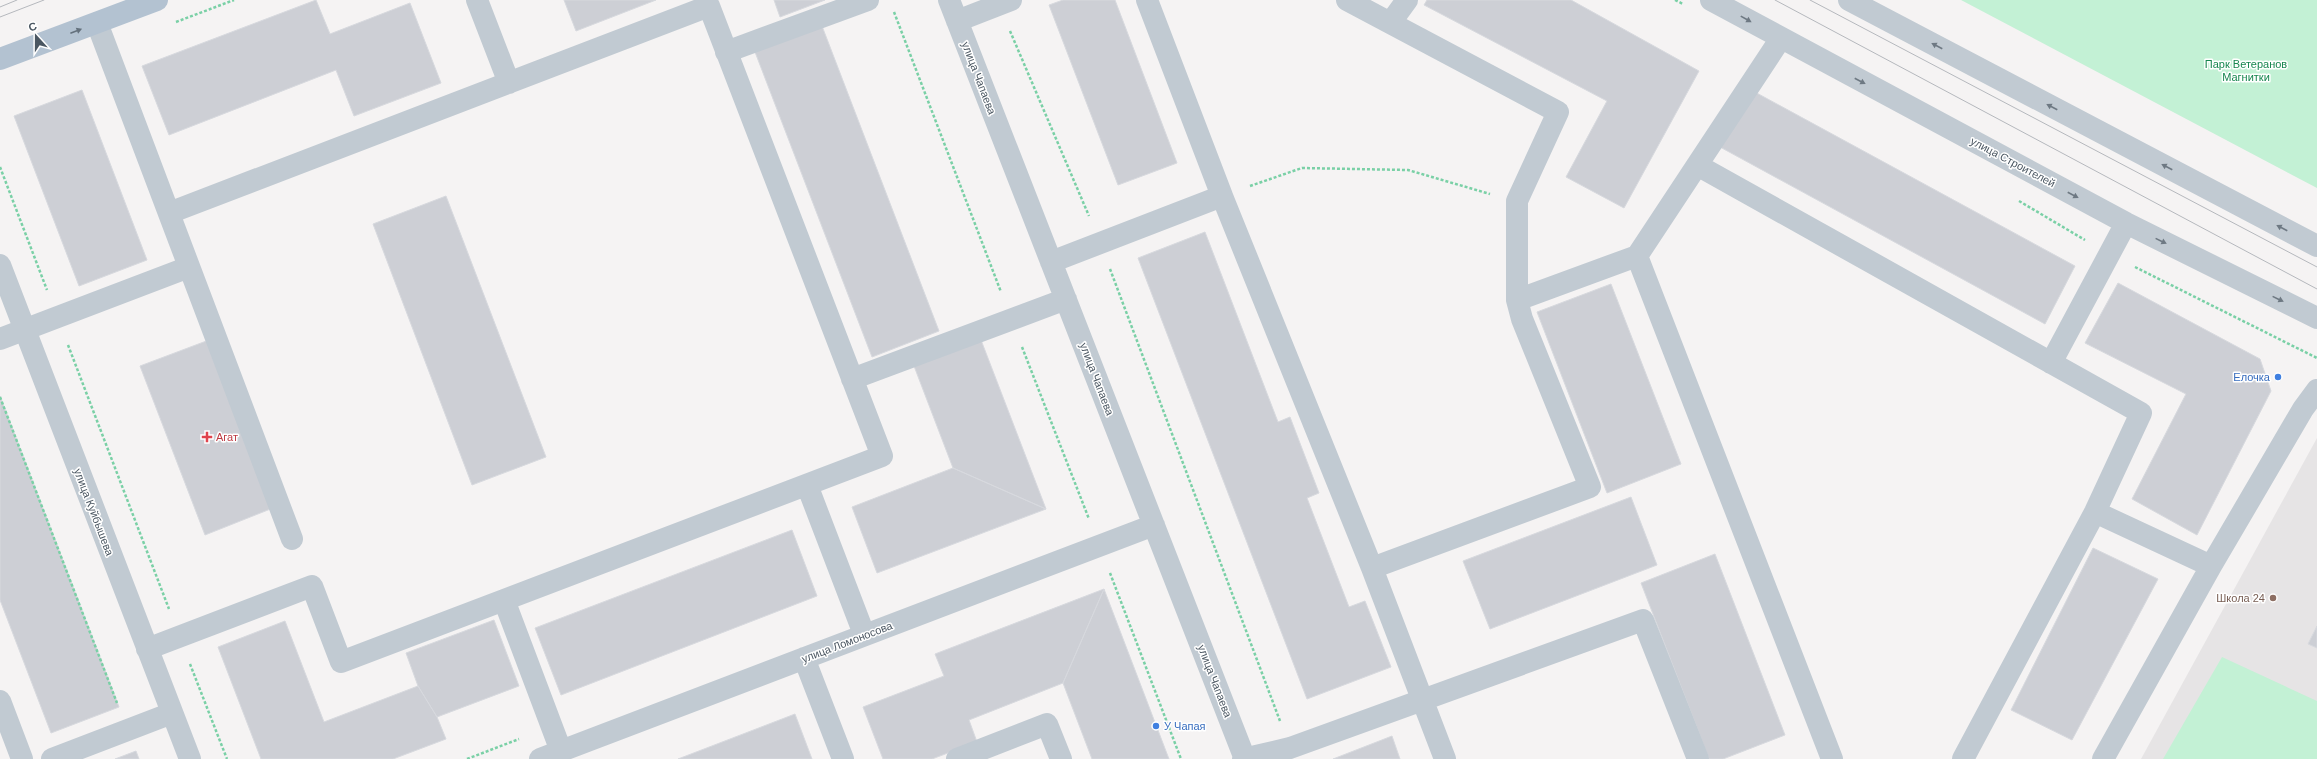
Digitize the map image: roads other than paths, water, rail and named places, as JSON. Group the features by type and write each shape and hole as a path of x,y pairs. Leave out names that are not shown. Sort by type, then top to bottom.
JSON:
{"main road":[{"path":"0,60 157,0"}],"street":[{"path":"477,0 508,83"},
{"path":"726,52 868,0"},
{"name":"улица Чапаева","path":"949,0 1244,759"},
{"path":"1147,0 1222,196 1372,568 1445,759"},
{"path":"1347,0 1558,112 1517,202 1517,300 1522,319 1590,487 1372,568"},
{"path":"1391,22 1407,0"},
{"name":"улица Строителей","path":"1712,0 2126,223 2317,318"},
{"path":"1849,0 2317,246"},
{"path":"957,20 1004,2"},
{"path":"147,649 312,586 341,662 882,456 709,6 168,213"},
{"path":"97,23 292,539"},
{"path":"1517,300 1638,256 1781,38"},
{"path":"1697,165 2141,412 2095,512 1963,759"},
{"path":"1051,262 1222,196"},
{"path":"2051,363 2126,223"},
{"path":"1638,256 1832,759"},
{"name":"улица Куйбышева","path":"0,265 190,759"},
{"path":"0,340 189,267"},
{"path":"852,378 1066,299"},
{"path":"2103,759 2211,566 2304,409 2317,390"},
{"path":"807,485 864,634"},
{"path":"2095,512 2211,566"},
{"name":"улица Ломоносова","path":"540,759 864,634 1154,525"},
{"path":"504,600 561,751"},
{"path":"1244,759 1290,748 1643,620 1698,759"},
{"path":"804,658 843,759"},
{"path":"0,701 22,759"},
{"path":"52,759 172,713"},
{"path":"957,759 1047,724 1061,759"}],"tram line":[{"path":"0,7 17,0"},
{"path":"0,17 44,0"},
{"path":"1775,0 2317,289"},
{"path":"1810,0 2317,267"}],"place":[{"name":"Елочка","path":"2278,377"},
{"name":"Агат","path":"207,437"},
{"name":"Школа 24","path":"2273,598"},
{"name":"У Чапая","path":"1156,726"}],"park label":[{"name":"Парк Ветеранов Магнитки","path":"2246,70"}]}
